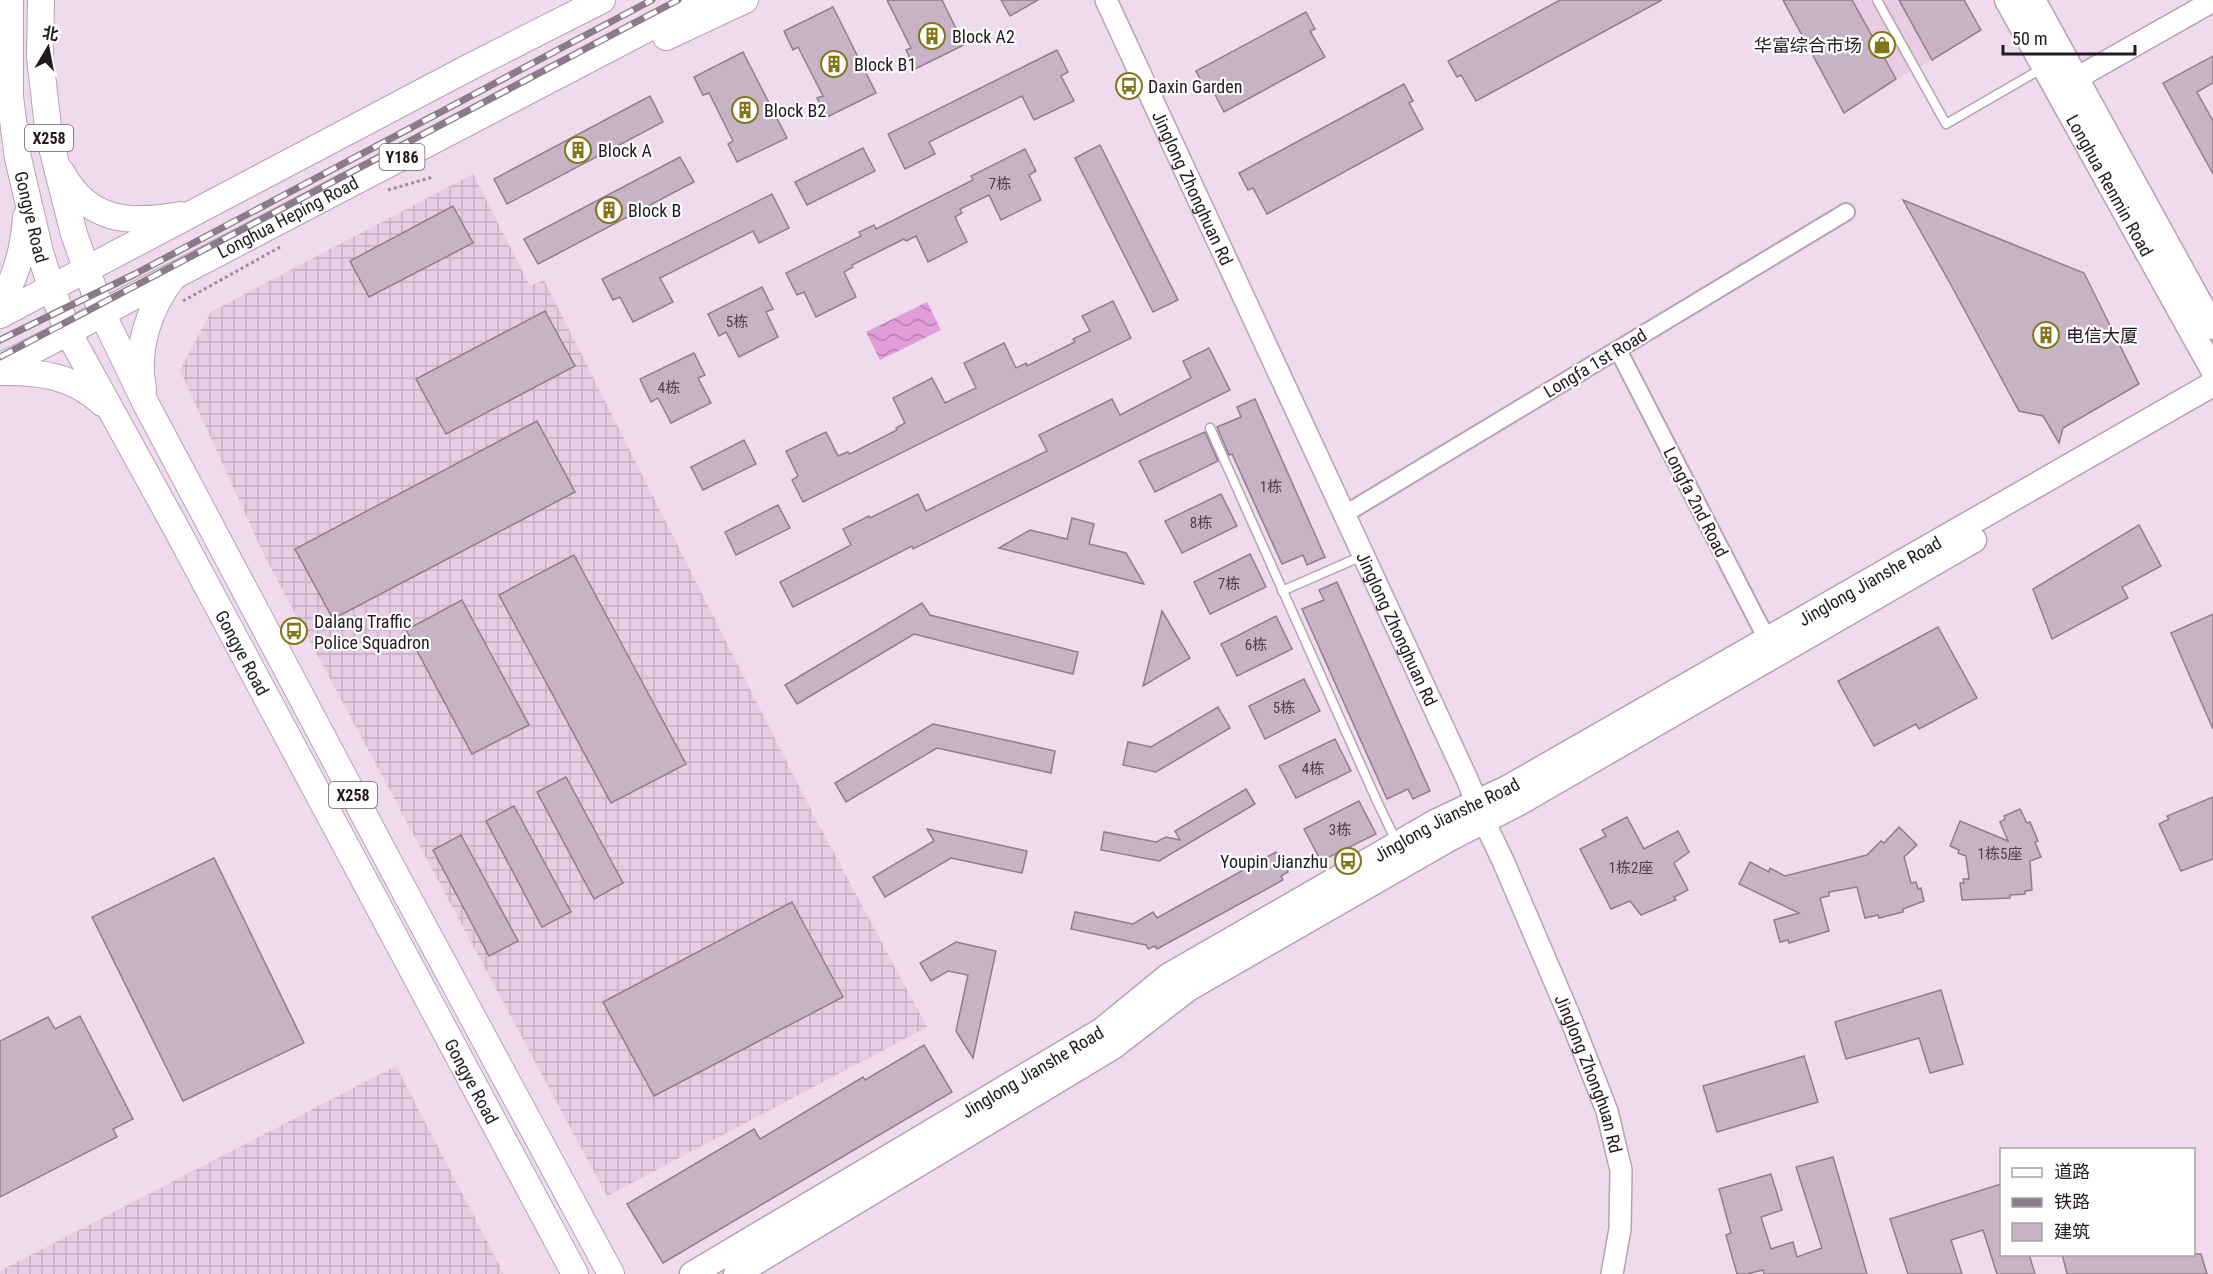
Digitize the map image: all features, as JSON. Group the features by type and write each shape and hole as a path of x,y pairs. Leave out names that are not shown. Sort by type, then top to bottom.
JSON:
{"main road":[{"name":"Gongye Road","path":"10,0 5,85 26,196 52,288 68,332 110,412 182,538 575,1274"},
{"name":"Gongye Road","path":"41,0 40,57 52,150 59,182 86,271 102,313 146,404 611,1274"},
{"name":"Y186","path":"0,315 466,69 602,0"},
{"name":"Longhua Heping Road","path":"0,366 33,352 138,293 702,0"},
{"path":"566,70 635,50 745,0"},
{"name":"Longhua Renmin Road","path":"2007,0 2213,370"},
{"name":"Longhua Renmin Road","path":"2033,0 2213,327"},
{"path":"52,150 64,176 74,190 100,213 139,219 198,212"},
{"path":"0,303 10,285 22,246 26,228 26,196"},
{"path":"146,404 141,363 145,334 151,312 174,276"},
{"path":"0,372 46,374 78,384 92,393 110,412"},
{"name":"Jinglong Jianshe Road","path":"692,1274 1102,1030 1168,976 1437,821 1519,803 1771,647 2213,384"},
{"name":"Jinglong Jianshe Road","path":"1771,647 2213,403"},
{"name":"Jinglong Jianshe Road","path":"736,1274 1113,1047 1188,989 1449,839 1480,812"}],"street":[{"name":"Jinglong Zhonghuan Rd","path":"1106,0 1467,779 1559,990 1607,1111 1621,1170 1620,1229 1612,1274"},
{"path":"2077,78 2213,1"},
{"name":"Longfa 1st Road","path":"1345,514 1846,212"},
{"name":"Longfa 2nd Road","path":"1618,350 1771,647"}],"lane":[{"path":"1877,0 1946,124 2044,67"},
{"path":"1209,428 1398,843"},
{"path":"1282,591 1364,555"}],"path":[{"path":"382,192 433,177"},
{"path":"177,304 285,244"}],"shaded area":[{"name":"华富综合市场","path":"1783,0 1964,0 1981,30 1896,79 1844,113"},
{"path":"473,174 530,286 544,280 814,816 927,1027 607,1196 265,557 180,370 211,312"},
{"path":"396,1066 504,1274 0,1274 0,1271"}],"water":[{"path":"927,302 941,330 880,360 866,332"}],"building":[{"name":"Block A2","path":"887,0 942,0 964,45 915,69 906,50 911,48"},
{"path":"1001,0 1038,0 1010,16"},
{"path":"1560,0 1662,0 1476,101 1461,75 1457,77 1448,61"},
{"path":"1783,0 1852,0 1896,79 1844,113"},
{"path":"1899,0 1964,0 1981,30 1932,60"},
{"name":"Block B1","path":"833,7 876,93 827,117 817,98 823,96 798,47 793,50 784,31"},
{"path":"1306,12 1315,29 1310,31 1325,57 1224,112 1210,85 1205,88 1196,71"},
{"path":"1057,50 1068,72 1061,76 1074,101 1034,120 1022,96 929,142 935,154 905,169 888,134"},
{"name":"Block B2","path":"743,52 787,138 737,162 728,144 733,141 709,93 703,95 694,77"},
{"path":"2213,56 2213,83 2197,92 2213,121 2213,174 2163,83"},
{"path":"1404,84 1413,101 1409,103 1423,129 1267,214 1253,188 1248,190 1239,173"},
{"name":"Block A","path":"650,96 663,122 507,204 494,179"},
{"path":"1100,145 1178,300 1153,312 1075,158"},
{"path":"863,148 875,171 807,205 795,182"},
{"path":"1025,149 1036,171 1029,175 1041,200 1001,220 989,195 960,209 962,213 955,217 967,242 928,262 916,236 906,241 904,239 852,265 853,267 844,272 856,297 816,317 804,292 797,295 786,273 861,236 859,232 874,225 876,229 973,180 971,176"},
{"name":"Block B","path":"680,157 694,182 538,264 524,239"},
{"path":"772,194 789,228 759,243 753,231 660,278 673,302 633,322 620,297 613,300 602,279"},
{"name":"电信大厦","path":"1903,200 2084,273 2139,384 2063,428 2059,443 2043,416 2019,411"},
{"path":"453,206 473,243 369,297 350,261"},
{"path":"762,287 773,309 766,312 778,337 739,357 726,332 719,336 708,314"},
{"path":"1113,301 1131,338 803,502 792,480 798,476 786,451 826,432 838,456 848,452 850,454 897,430 896,428 905,423 893,398 932,378 945,403 976,388 964,363 1004,343 1016,368 1026,363 1027,366 1075,342 1073,339 1090,331 1082,316"},
{"path":"545,311 575,366 446,434 416,379"},
{"path":"1209,348 1230,390 793,607 780,582 851,545 843,529 918,494 926,511 1047,451 1039,435 1112,399 1120,415 1191,378 1183,361"},
{"path":"694,353 705,375 698,378 711,403 671,423 658,398 651,402 640,379"},
{"path":"1255,399 1325,557 1307,565 1303,555 1282,564 1232,454 1229,455 1217,427 1241,417 1237,407"},
{"path":"537,421 575,492 333,619 295,549"},
{"path":"1205,432 1218,461 1155,492 1139,461"},
{"path":"744,440 756,464 703,490 691,467"},
{"path":"1221,494 1237,526 1182,553 1165,521"},
{"path":"778,505 790,528 736,555 725,532"},
{"path":"1072,518 1094,524 1089,544 1126,553 1144,584 999,548 1030,530 1067,539"},
{"path":"2139,525 2161,566 2122,587 2128,598 2052,639 2033,589"},
{"path":"1250,554 1266,587 1210,614 1194,582"},
{"path":"574,555 686,764 611,803 499,595"},
{"path":"1337,582 1430,791 1413,799 1408,789 1387,799 1302,609 1324,600 1319,590"},
{"path":"462,600 529,725 472,754 406,630"},
{"path":"922,603 930,615 1078,652 1073,674 914,634 797,704 785,685"},
{"path":"1162,611 1190,658 1143,686"},
{"path":"2213,614 2213,729 2171,633"},
{"path":"1276,616 1292,649 1237,676 1221,644"},
{"path":"1938,627 1977,698 1919,729 1916,724 1874,746 1838,681"},
{"path":"1304,679 1320,711 1265,739 1249,706"},
{"path":"1218,707 1230,728 1156,772 1123,765 1128,742 1151,747"},
{"path":"933,724 1055,751 1051,773 937,748 846,802 835,783"},
{"path":"1335,739 1351,771 1296,798 1279,766"},
{"path":"566,777 623,883 594,899 537,792"},
{"path":"1246,789 1255,804 1159,861 1101,850 1104,832 1156,842 1166,837 1180,840 1175,831"},
{"path":"2213,797 2213,859 2181,871 2159,824 2169,819 2167,816"},
{"path":"1359,801 1376,834 1321,861 1304,829"},
{"path":"514,806 571,912 542,927 486,821"},
{"path":"2020,809 2027,823 2030,822 2038,841 2035,842 2041,857 2030,861 2032,890 2025,891 2025,894 2010,895 2010,898 1962,900 1960,883 1964,883 1963,879 1969,879 1966,856 1950,846 1960,821 2008,841 2000,822 2005,819 2004,816"},
{"path":"1627,817 1644,849 1678,831 1689,852 1674,863 1688,890 1674,897 1676,900 1641,915 1630,901 1611,909 1580,849 1606,836 1602,830"},
{"path":"1899,827 1917,845 1904,857 1911,883 1916,882 1918,889 1921,888 1924,901 1903,909 1903,912 1879,918 1878,915 1865,918 1857,887 1829,892 1829,896 1820,898 1829,931 1789,943 1788,940 1780,942 1774,920 1799,913 1739,884 1750,862 1769,872 1770,868 1785,876 1867,855 1881,841 1884,843"},
{"path":"927,829 1027,851 1022,873 951,858 885,897 873,877 934,841"},
{"path":"461,835 518,941 489,956 433,850"},
{"path":"1276,852 1288,872 1281,876 1283,880 1157,949 1155,946 1148,949 1146,945 1071,929 1075,912 1133,924 1153,912 1157,918"},
{"path":"214,858 304,1043 183,1101 92,917"},
{"path":"792,902 843,997 654,1096 603,1002"},
{"path":"956,942 996,951 973,1058 956,1031 968,975 948,971 931,981 920,963"},
{"path":"1941,990 1963,1064 1930,1073 1919,1038 1846,1059 1835,1022"},
{"path":"80,1016 133,1119 113,1129 117,1137 0,1197 0,1041 48,1017 55,1029"},
{"path":"924,1045 952,1092 663,1263 627,1204 754,1129 760,1139 863,1077 865,1080"},
{"path":"1804,1056 1818,1102 1717,1132 1703,1086"},
{"path":"1833,1157 1867,1274 1764,1274 1763,1270 1737,1274 1726,1235 1731,1233 1719,1189 1771,1174 1782,1210 1761,1217 1771,1249 1793,1242 1797,1257 1822,1248 1796,1167"},
{"path":"2000,1184 2000,1256 2030,1256 2035,1274 1997,1274 1983,1230 1951,1240 1962,1274 1908,1274 1890,1219"},
{"path":"2195,1254 2201,1254 2207,1274 2067,1274 2062,1256 2195,1256"}],"railway":[{"path":"0,340 135,274 652,0"},
{"path":"0,357 678,0"}],"place":[{"name":"Block A2","path":"932,36"},
{"name":"华富综合市场","path":"1882,45"},
{"name":"Block B1","path":"834,64"},
{"name":"Daxin Garden","path":"1129,86"},
{"name":"Block B2","path":"745,110"},
{"name":"Block A","path":"578,150"},
{"name":"Block B","path":"609,210"},
{"name":"电信大厦","path":"2046,335"},
{"name":"Dalang Traffic Police Squadron","path":"294,631"},
{"name":"Youpin Jianzhu","path":"1348,861"}]}
